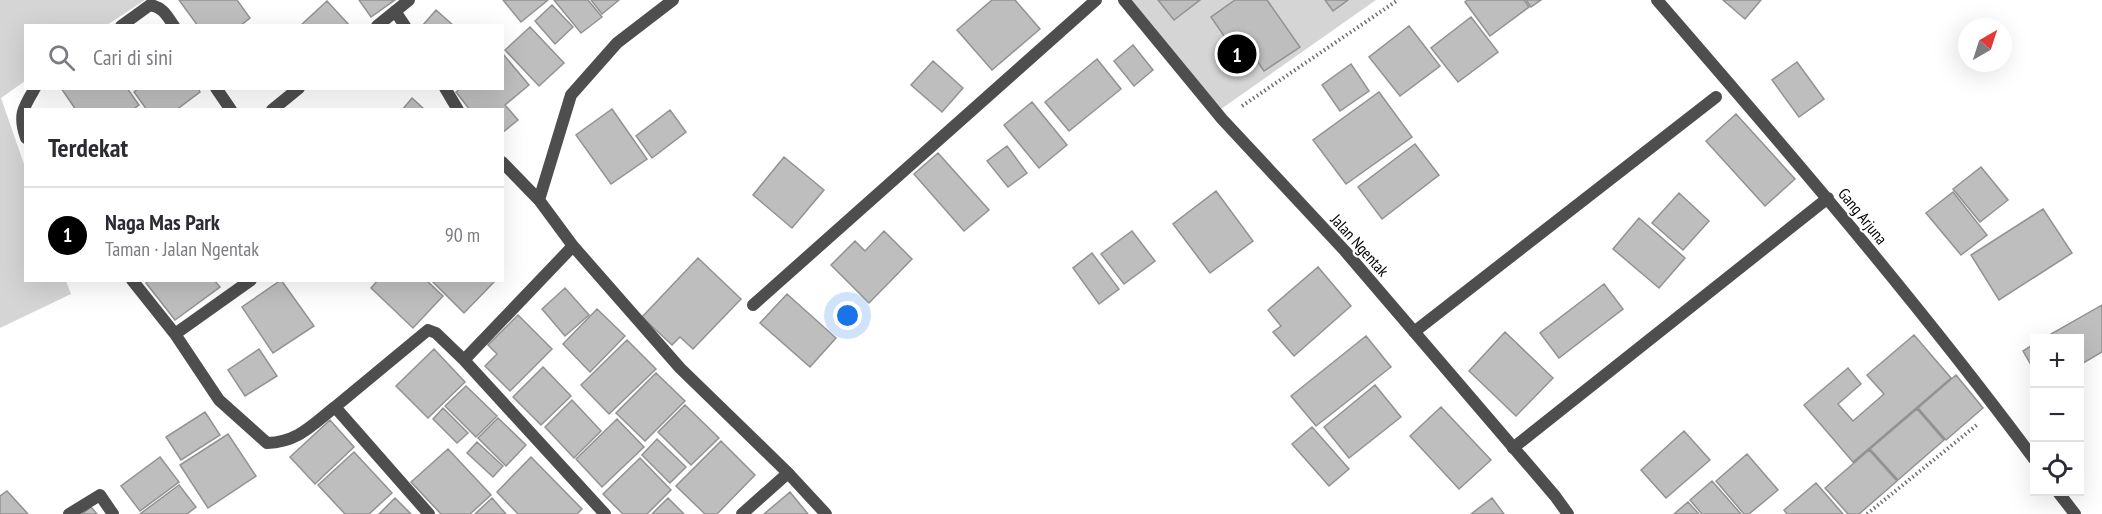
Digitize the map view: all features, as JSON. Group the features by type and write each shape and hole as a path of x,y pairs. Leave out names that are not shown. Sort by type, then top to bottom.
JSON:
{"street":[{"path":"379,24 409,0"},
{"path":"539,200 571,95 617,43 673,0"},
{"path":"753,305 1096,0"},
{"name":"Jalan Ngentak","path":"1124,0 1222,119 1345,251 1568,514"},
{"name":"Gang Arjuna","path":"1657,0 1828,198 2030,454"},
{"path":"124,24 150,5 164,11 173,24"},
{"path":"395,11 404,24"},
{"path":"24,132 21,123 23,108 34,90"},
{"path":"217,90 230,108"},
{"path":"274,108 296,90"},
{"path":"446,90 457,108"},
{"path":"1414,332 1716,97"},
{"path":"504,164 539,200 573,246 680,368 788,473 826,514"},
{"path":"1514,448 1828,198"},
{"path":"464,360 573,246"},
{"path":"134,282 175,334 219,400 267,443 282,442 297,436 428,330 436,333 464,360 605,514"},
{"path":"175,334 248,282"},
{"path":"334,407 429,514"},
{"path":"742,514 788,473"},
{"path":"69,514 100,495 113,514"},
{"path":"2061,496 2075,514"}],"path":[{"path":"1222,119 1398,0"},
{"path":"1867,514 1997,409"}],"shaded area":[{"path":"0,0 145,0 109,24 24,24 24,82 1,98 24,164 24,282 66,282 71,294 0,328"},
{"path":"1127,0 1376,0 1221,109"}],"building":[{"path":"179,0 237,0 250,18 242,24 197,24"},
{"path":"359,0 395,0 371,17"},
{"path":"503,0 548,0 521,22"},
{"path":"554,0 588,0 602,17 581,33"},
{"path":"591,0 619,0 602,14"},
{"path":"992,0 1015,0 1040,29 992,70 957,30"},
{"path":"1158,0 1200,0 1174,20"},
{"path":"1235,0 1267,0 1300,47 1264,71 1246,45 1235,52 1211,17"},
{"path":"1325,0 1348,0 1333,11"},
{"path":"1467,0 1524,0 1529,7 1490,36 1465,2"},
{"path":"1526,0 1541,0 1531,7"},
{"path":"1723,0 1761,0 1745,19"},
{"path":"327,1 348,24 302,24"},
{"path":"552,5 573,27 555,44 535,21"},
{"path":"436,10 452,24 424,24"},
{"path":"1471,17 1498,52 1458,82 1431,48"},
{"path":"1409,26 1440,66 1400,96 1369,57"},
{"path":"530,27 564,63 539,86 505,50"},
{"path":"1133,45 1153,70 1134,86 1114,61"},
{"path":"504,55 529,85 505,105 518,120 504,131 504,108 468,108 456,92 458,90 504,90"},
{"path":"1097,59 1121,89 1069,131 1045,102"},
{"path":"933,61 963,88 942,112 911,85"},
{"path":"1797,62 1824,99 1799,117 1772,80"},
{"path":"1351,64 1369,91 1340,111 1322,85"},
{"path":"62,90 128,90 139,105 135,108 75,108"},
{"path":"136,90 199,90 200,92 179,108 146,108 134,92"},
{"path":"1379,92 1412,137 1346,184 1313,140"},
{"path":"412,98 423,108 404,108"},
{"path":"1032,102 1067,145 1039,168 1004,125"},
{"path":"612,109 647,159 611,184 576,135"},
{"path":"670,110 686,132 652,158 636,136"},
{"path":"1736,114 1795,179 1765,206 1706,141"},
{"path":"1415,144 1439,175 1382,219 1358,187"},
{"path":"1007,146 1027,173 1008,187 987,161"},
{"path":"938,153 989,210 964,231 914,174"},
{"path":"784,157 824,190 792,228 753,195"},
{"path":"1981,167 2008,200 1980,222 1953,189"},
{"path":"1216,191 1253,241 1210,273 1173,224"},
{"path":"1953,192 1987,235 1961,255 1926,213"},
{"path":"1679,193 1709,221 1683,250 1652,223"},
{"path":"2043,209 2072,253 1999,300 1971,255"},
{"path":"1639,218 1685,258 1659,288 1613,249"},
{"path":"884,231 912,259 869,303 831,265 855,241 865,251"},
{"path":"1132,231 1155,261 1124,284 1101,254"},
{"path":"1092,253 1119,289 1099,304 1073,268"},
{"path":"698,258 741,299 693,349 680,337 672,345 642,317"},
{"path":"1318,267 1351,306 1294,356 1273,332 1281,326 1268,310"},
{"path":"216,282 220,287 175,320 146,283"},
{"path":"278,282 282,282 314,326 273,353 242,307"},
{"path":"376,282 428,282 443,296 413,328 371,288"},
{"path":"433,282 494,282 464,313"},
{"path":"1604,284 1623,309 1559,358 1540,333"},
{"path":"565,288 589,315 565,336 542,309"},
{"path":"787,294 836,338 810,367 760,323"},
{"path":"2102,305 2102,352 2084,363 2084,334 2051,334"},
{"path":"597,309 625,336 590,372 563,344"},
{"path":"518,315 552,349 510,391 485,366 497,354 488,345"},
{"path":"1505,332 1553,378 1516,416 1469,371"},
{"path":"1914,335 1951,378 1853,462 1804,405 1848,368 1861,384 1838,404 1853,421 1884,394 1867,375"},
{"path":"1366,336 1391,367 1316,426 1291,396"},
{"path":"627,340 656,369 609,414 581,385"},
{"path":"2030,347 2030,363 2023,351"},
{"path":"259,349 277,376 245,396 228,370"},
{"path":"434,349 465,382 428,418 396,386"},
{"path":"543,367 571,396 541,425 513,397"},
{"path":"656,373 685,401 645,441 616,413"},
{"path":"1956,375 1983,408 1946,440 1918,408"},
{"path":"1375,385 1401,417 1349,458 1324,427"},
{"path":"466,386 497,416 476,437 445,406"},
{"path":"572,400 601,431 574,458 545,427"},
{"path":"685,405 719,438 691,465 658,432"},
{"path":"1441,407 1491,460 1459,489 1410,436"},
{"path":"443,408 468,433 457,443 433,419"},
{"path":"1917,409 1944,440 1898,480 1870,449"},
{"path":"205,412 220,435 181,460 166,437"},
{"path":"498,418 526,445 506,466 478,438"},
{"path":"617,419 644,447 602,487 576,459"},
{"path":"330,420 354,447 315,484 290,457"},
{"path":"1312,427 1349,469 1329,486 1292,444"},
{"path":"1684,431 1710,460 1666,498 1641,470"},
{"path":"228,434 256,476 208,508 180,465"},
{"path":"657,439 686,467 670,483 642,455"},
{"path":"721,441 755,475 717,514 705,514 676,486"},
{"path":"477,442 503,466 493,477 467,453"},
{"path":"448,449 491,495 470,514 441,514 411,482"},
{"path":"1869,450 1897,481 1859,514 1848,514 1825,488"},
{"path":"354,452 392,493 369,514 345,514 318,485"},
{"path":"1747,454 1778,490 1749,514 1744,514 1716,481"},
{"path":"160,457 179,482 140,511 121,486"},
{"path":"531,457 582,509 577,514 518,514 497,492"},
{"path":"640,458 671,490 647,514 623,514 603,494"},
{"path":"1712,481 1741,514 1702,514 1690,500"},
{"path":"1816,483 1843,514 1787,514 1784,510"},
{"path":"179,485 196,507 187,514 140,514"},
{"path":"7,491 28,514 0,514 0,496"},
{"path":"790,492 808,514 764,514"},
{"path":"395,498 411,514 379,514"},
{"path":"492,498 506,514 475,514"},
{"path":"668,498 684,514 652,514"},
{"path":"1492,498 1504,514 1471,514"},
{"path":"1688,502 1699,514 1674,514"},
{"path":"91,507 97,514 82,514"}],"place":[{"name":"Naga Mas Park","path":"1237,54"}]}
